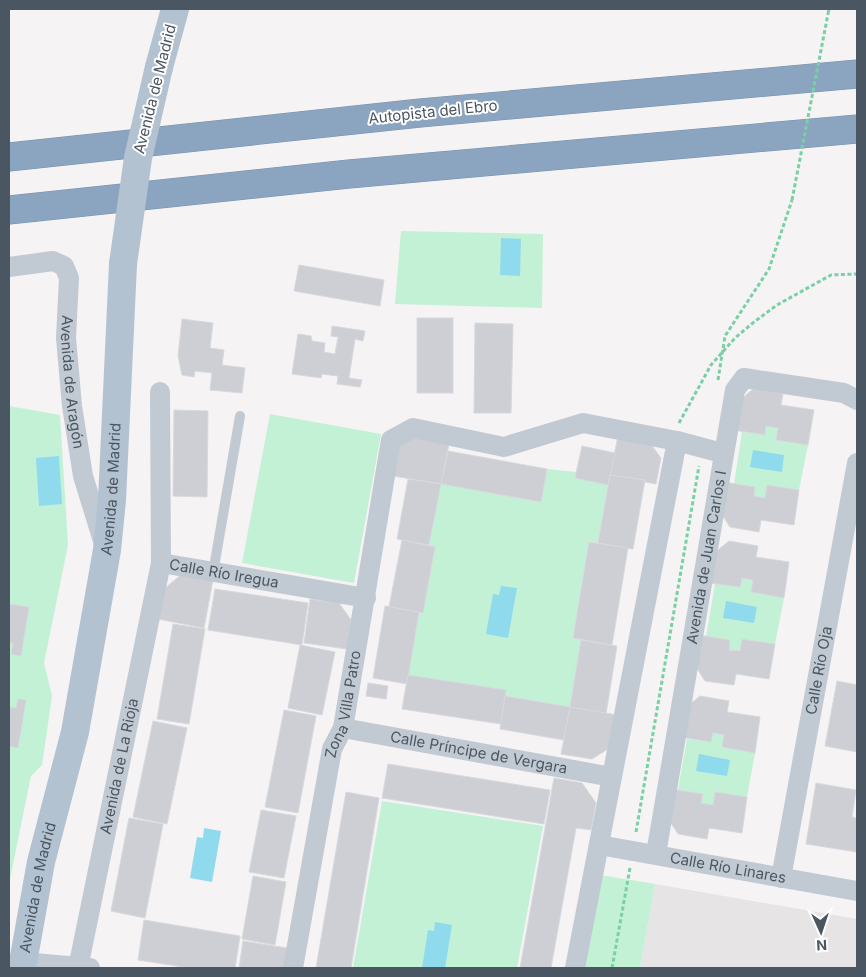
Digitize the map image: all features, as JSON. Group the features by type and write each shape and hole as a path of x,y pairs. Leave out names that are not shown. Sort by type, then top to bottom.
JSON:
{"highway":[{"name":"Autopista del Ebro","path":"9,158 420,113 857,74"},
{"path":"9,210 349,174 857,129"}],"main road":[{"name":"Avenida de Madrid","path":"23,965 41,862 75,732 91,651 112,500 123,264 138,158 159,67 175,9"}],"street":[{"name":"Avenida de Aragón","path":"9,267 53,261 64,266 69,278 66,338 72,406 83,476 106,550"},
{"name":"Avenida de Juan Carlos I","path":"656,854 734,390 744,378 844,393 857,400"},
{"name":"Calle Río Iregua","path":"160,392 160,563 366,598"},
{"name":"Zona Villa Patro","path":"293,968 332,749 344,728 391,440 413,428 504,447 583,422 678,441"},
{"path":"575,968 678,441 722,453"},
{"name":"Calle Río Oja","path":"781,878 849,553 857,463"},
{"name":"Avenida de La Rioja","path":"82,968 160,563"},
{"name":"Calle Príncipe de Vergara","path":"344,728 612,777"},
{"name":"Calle Río Linares","path":"599,845 857,890"},
{"path":"23,965 82,968"}],"lane":[{"path":"212,573 240,416"}],"path":[{"path":"792,200 829,9"},
{"path":"678,441 679,421 711,365 735,338 777,305 807,286 831,275 857,274"}],"shaded area":[{"path":"655,884 857,919 857,968 640,968"}],"green space":[{"path":"401,231 543,234 542,308 395,304"},
{"path":"9,406 60,415 68,545 44,663 52,696 42,765 31,776 9,884"},
{"path":"270,414 381,434 354,583 242,563"},
{"path":"766,426 778,428 776,440 808,445 799,490 767,485 765,498 754,496 755,487 734,484 742,432 765,435"},
{"path":"547,469 576,472 575,478 608,485 598,543 589,542 573,638 581,640 570,707 505,696 506,690 408,675 419,612 423,612 435,548 429,545 441,484 540,502"},
{"path":"742,578 753,580 751,592 784,598 775,644 742,639 740,651 729,650 730,640 706,637 715,584 740,587"},
{"path":"713,733 724,735 722,747 755,753 747,797 715,792 713,805 701,803 703,794 678,790 687,739 711,742"},
{"path":"382,801 543,826 517,968 353,968"},
{"path":"600,875 655,884 640,968 583,968"}],"water":[{"path":"501,238 521,239 520,276 500,275"},
{"path":"753,450 784,455 782,472 750,467"},
{"path":"59,456 62,504 39,506 36,458"},
{"path":"501,586 517,588 508,638 486,634 493,594 499,595"},
{"path":"726,601 757,607 754,623 723,618"},
{"path":"699,754 730,760 727,776 696,771"},
{"path":"204,828 221,831 212,882 190,878 197,837 203,838"},
{"path":"435,922 452,925 445,968 422,968 428,930 434,931"}],"building":[{"path":"299,265 384,280 380,306 294,291"},
{"path":"417,318 453,318 453,393 417,393"},
{"path":"182,319 213,323 210,348 224,350 222,365 245,368 242,393 210,390 212,373 195,371 194,377 182,375 178,356"},
{"path":"475,323 513,324 511,413 474,413"},
{"path":"332,326 365,331 363,341 355,339 349,378 362,380 360,387 337,384 338,376 322,374 321,378 292,374 298,334 311,336 312,341 325,343 324,352 335,354 338,337 331,336"},
{"path":"753,389 783,394 781,405 814,410 808,445 776,440 778,428 766,426 765,435 733,430 738,402"},
{"path":"174,410 208,411 207,497 173,496"},
{"path":"418,434 450,439 441,484 393,476 398,447"},
{"path":"618,436 650,443 661,458 656,484 610,475"},
{"path":"582,446 615,453 608,485 575,478"},
{"path":"448,451 547,469 541,502 441,484"},
{"path":"610,475 645,480 633,549 598,543"},
{"path":"408,479 441,484 429,545 397,539"},
{"path":"724,482 755,487 754,496 765,498 767,485 799,490 794,525 761,520 759,532 730,527 719,510"},
{"path":"402,540 435,547 423,613 389,607"},
{"path":"729,541 758,546 756,557 789,562 784,598 751,592 753,580 742,578 740,587 709,583 713,554"},
{"path":"589,542 628,548 612,645 573,638"},
{"path":"182,574 213,580 204,628 158,619 164,589"},
{"path":"215,589 308,603 302,645 208,630"},
{"path":"310,599 339,603 351,620 347,649 304,643"},
{"path":"9,604 29,607 21,656 11,654 13,643 9,643"},
{"path":"385,606 419,612 407,684 373,678"},
{"path":"173,624 205,629 189,724 157,719"},
{"path":"699,635 730,640 729,650 740,651 742,639 775,644 769,679 736,674 734,685 705,681 694,664"},
{"path":"581,640 617,646 606,714 570,707"},
{"path":"300,645 335,652 322,715 288,708"},
{"path":"408,675 506,690 501,724 402,709"},
{"path":"837,681 857,685 857,752 825,746"},
{"path":"368,683 388,686 386,699 366,696"},
{"path":"505,696 570,707 564,740 500,729"},
{"path":"700,696 729,701 727,712 760,717 755,753 722,747 724,735 713,733 711,742 680,737 684,709"},
{"path":"18,699 26,700 18,748 9,746 9,707 16,708"},
{"path":"570,707 617,715 611,747 592,759 561,754"},
{"path":"284,710 316,716 298,813 265,807"},
{"path":"153,721 187,728 167,824 133,817"},
{"path":"388,764 550,790 544,824 382,798"},
{"path":"554,778 582,783 596,803 591,830 576,828 551,968 520,968"},
{"path":"816,783 856,790 852,817 857,818 857,852 806,844"},
{"path":"671,789 703,794 701,803 713,805 715,792 747,797 742,833 709,828 707,839 678,834 667,817"},
{"path":"346,792 379,798 351,968 316,968"},
{"path":"261,810 296,816 284,878 249,872"},
{"path":"129,818 163,824 145,918 111,911"},
{"path":"253,876 286,882 275,945 242,939"},
{"path":"144,920 240,936 235,968 190,968 138,960"},
{"path":"243,941 287,948 284,968 239,968"}]}
